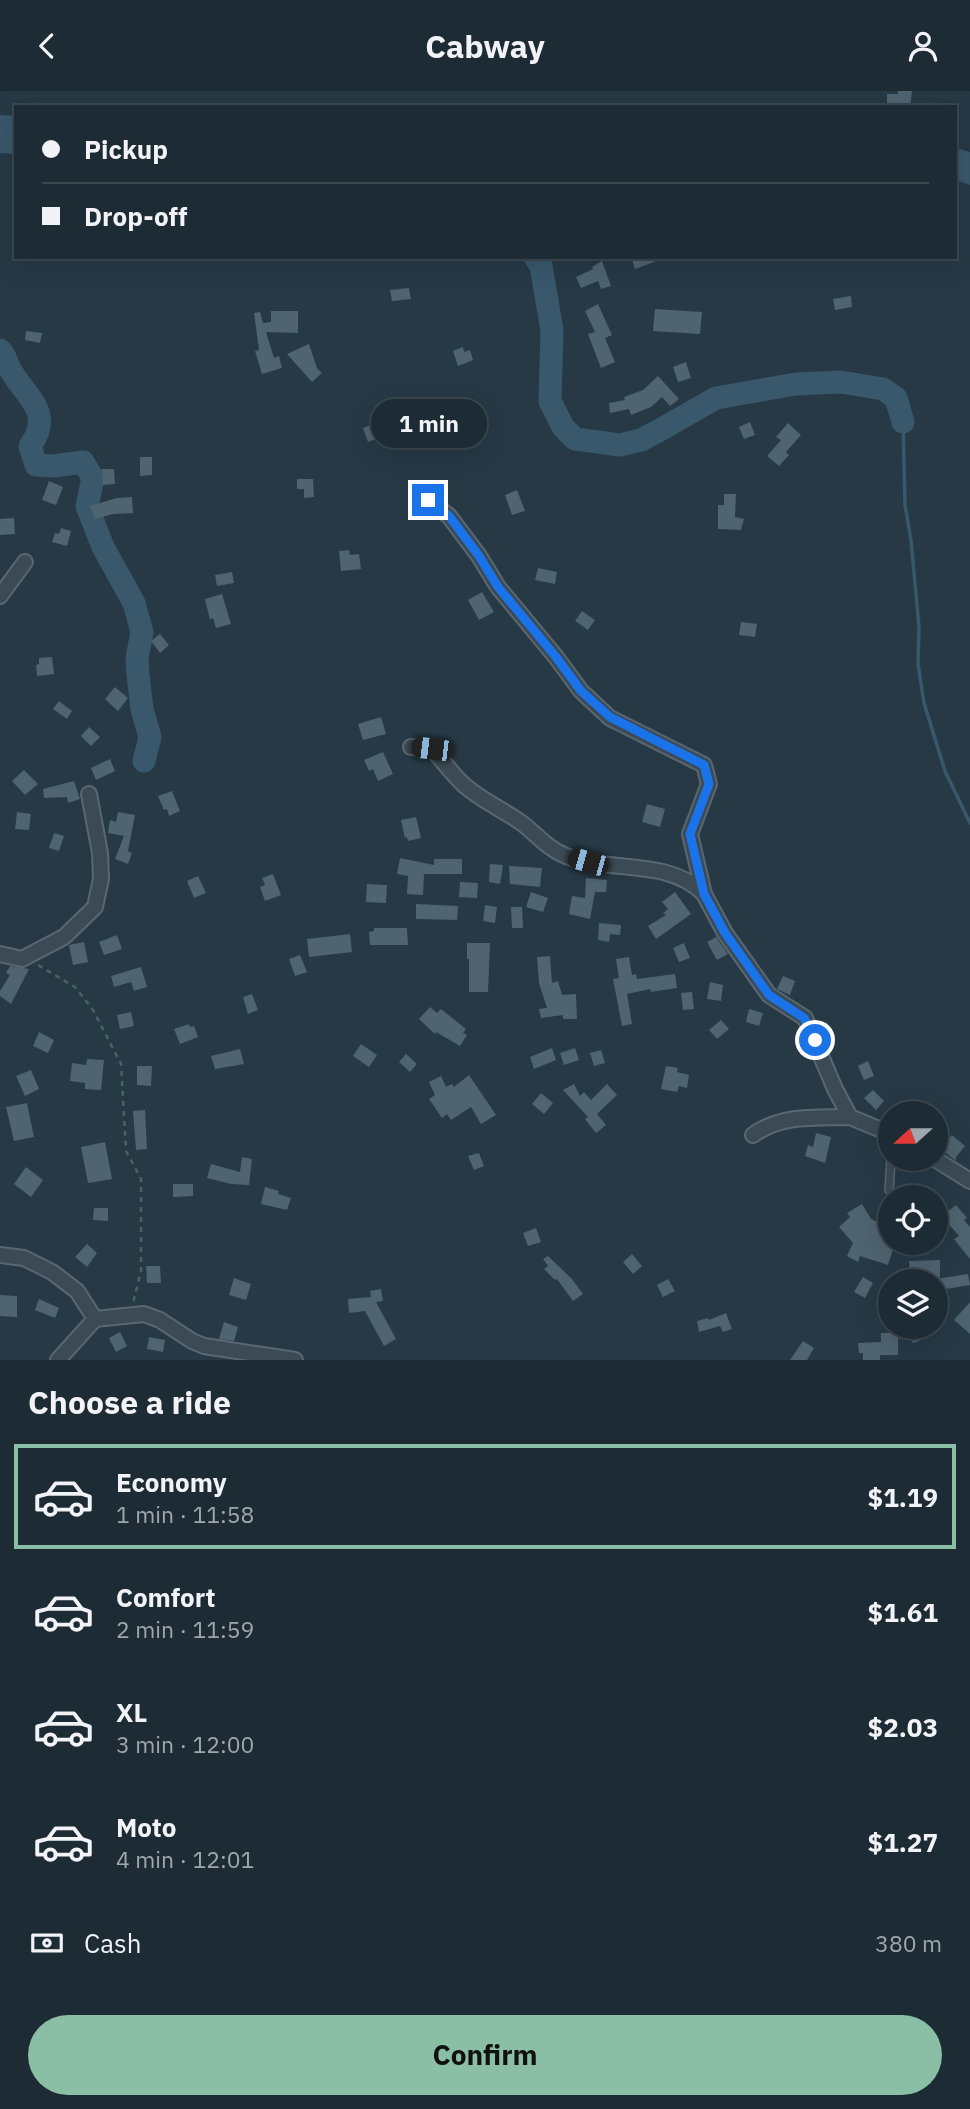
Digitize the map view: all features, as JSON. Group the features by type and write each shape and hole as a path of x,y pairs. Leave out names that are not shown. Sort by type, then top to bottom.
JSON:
{"street":[{"path":"428,500 449,516 498,587 581,691 610,717 704,765 709,784 690,834 704,894 725,933 769,995 804,1018 850,1117"},
{"path":"0,596 25,562"},
{"path":"411,747 432,749 465,786 522,823 552,849 588,862 651,869 675,875 691,881 704,894"},
{"path":"0,954 22,959 64,937 95,907 101,879 100,853 89,794"},
{"path":"753,1135 768,1124 791,1119 850,1117 878,1128"},
{"path":"948,1167 970,1181"},
{"path":"0,1255 23,1258 52,1272 77,1291 95,1319"},
{"path":"58,1360 95,1319 144,1314 204,1346 295,1360"}],"path":[{"path":"22,959 47,969 75,987 93,1010 121,1064 126,1151 141,1179 141,1271 129,1317"}],"water":[{"path":"0,115 14,116 14,154 0,153"},
{"path":"957,148 970,152 970,185 957,180"}],"building":[{"path":"898,91 912,91 910,105 887,105 887,94 898,94"},
{"path":"632,259 661,259 635,269"},
{"path":"602,261 611,286 601,289 598,281 581,288 576,277"},
{"path":"409,288 411,299 392,301 390,290"},
{"path":"851,296 852,307 835,310 833,299"},
{"path":"598,304 612,335 605,338 615,362 601,368 588,334 595,332 585,311"},
{"path":"655,309 702,312 700,334 653,331"},
{"path":"271,311 298,311 298,333 266,332 274,358 279,356 282,368 262,374 255,351 259,350 254,313 260,312 263,323 271,322"},
{"path":"26,331 42,333 40,343 25,340"},
{"path":"309,344 317,368 322,373 312,382 287,354"},
{"path":"463,347 464,352 470,350 473,360 458,366 453,351"},
{"path":"686,362 691,378 678,382 673,367"},
{"path":"658,376 679,399 670,406 662,397 651,407 631,415 629,409 610,413 609,403 625,400 624,397 643,390"},
{"path":"442,398 460,401 457,419 439,416"},
{"path":"379,422 384,436 368,442 363,428"},
{"path":"750,422 755,435 744,439 739,427"},
{"path":"788,423 801,435 786,452 789,455 779,466 767,456 781,440 776,437"},
{"path":"140,457 152,457 152,475 140,476"},
{"path":"102,469 114,469 115,484 103,485"},
{"path":"297,479 313,479 314,497 304,498 304,489 297,489"},
{"path":"49,481 63,487 56,505 42,500"},
{"path":"517,490 525,511 512,515 505,495"},
{"path":"724,494 736,494 735,517 744,519 741,530 718,529 718,505 724,505"},
{"path":"132,497 133,513 113,514 95,519 90,506 117,498"},
{"path":"14,518 15,534 0,535 0,519"},
{"path":"61,528 71,531 67,546 52,542 55,533 59,534"},
{"path":"349,550 350,555 359,554 361,569 341,571 339,551"},
{"path":"538,568 557,572 555,584 535,580"},
{"path":"232,572 234,583 217,586 215,575"},
{"path":"482,592 494,612 479,620 468,600"},
{"path":"222,594 231,624 216,628 213,618 210,620 205,599"},
{"path":"582,611 595,620 588,630 575,621"},
{"path":"741,622 757,624 755,637 739,635"},
{"path":"160,634 169,645 160,653 151,641"},
{"path":"52,657 54,674 37,676 36,665 39,664 39,658"},
{"path":"115,687 128,698 118,711 105,699"},
{"path":"59,701 72,711 67,719 53,709"},
{"path":"381,717 386,734 363,740 358,724"},
{"path":"89,727 100,737 91,746 81,736"},
{"path":"383,752 393,774 378,781 373,769 369,771 364,760"},
{"path":"110,759 115,771 96,780 91,768"},
{"path":"24,770 38,784 25,795 12,781"},
{"path":"74,781 80,799 68,803 67,797 44,798 43,789"},
{"path":"172,791 180,811 169,816 158,796"},
{"path":"647,804 665,809 660,827 642,822"},
{"path":"17,812 31,814 29,830 15,829"},
{"path":"118,812 135,815 128,851 132,853 128,864 115,859 124,836 108,833 110,820 116,822"},
{"path":"416,817 421,838 408,841 401,820"},
{"path":"54,833 64,836 59,851 49,848"},
{"path":"400,858 434,865 434,859 462,859 462,874 424,874 423,895 407,894 408,876 397,874"},
{"path":"490,864 503,865 500,884 489,882"},
{"path":"509,866 542,868 540,887 510,884"},
{"path":"273,874 281,895 265,901 260,887 265,885 262,878"},
{"path":"198,876 206,893 194,898 187,881"},
{"path":"586,878 607,880 606,892 595,892 590,919 569,914 572,896 585,898"},
{"path":"460,882 478,883 477,898 459,897"},
{"path":"367,884 387,885 386,903 366,902"},
{"path":"531,892 548,898 543,912 526,907"},
{"path":"675,892 691,914 656,939 648,926 666,915 663,913 668,909 662,902"},
{"path":"416,904 458,906 457,920 416,919"},
{"path":"485,905 497,907 495,923 483,921"},
{"path":"511,907 522,907 523,928 512,928"},
{"path":"599,923 621,925 620,935 610,934 609,942 598,940"},
{"path":"374,928 407,928 408,945 370,945 369,932 374,931"},
{"path":"350,934 352,952 309,957 307,939"},
{"path":"117,935 122,949 104,955 99,942"},
{"path":"716,937 728,954 717,960 707,942"},
{"path":"84,942 88,962 73,965 69,945"},
{"path":"467,943 490,943 488,992 469,992"},
{"path":"684,943 690,958 679,962 673,948"},
{"path":"300,955 307,972 295,976 289,959"},
{"path":"550,956 552,983 558,981 562,995 576,994 577,1019 563,1019 563,1015 541,1018 539,1009 547,1008 539,983 537,957"},
{"path":"629,957 632,975 636,974 637,979 675,974 677,988 651,992 650,989 627,994 632,1024 622,1026 613,979 619,978 616,959"},
{"path":"10,966 29,969 11,1004 0,996 0,991 10,975 6,973"},
{"path":"141,967 147,987 134,991 131,982 114,987 111,976"},
{"path":"783,976 795,981 790,995 777,989"},
{"path":"710,982 723,985 721,1001 707,999"},
{"path":"692,992 694,1009 683,1010 681,993"},
{"path":"252,994 258,1010 248,1014 243,997"},
{"path":"430,1007 437,1013 441,1009 466,1029 463,1033 467,1035 460,1046 436,1032 435,1034 419,1019"},
{"path":"749,1009 763,1013 759,1026 746,1022"},
{"path":"131,1012 134,1026 120,1029 117,1015"},
{"path":"721,1020 729,1029 717,1039 709,1030"},
{"path":"189,1024 190,1027 194,1026 198,1037 180,1044 174,1029"},
{"path":"39,1032 54,1040 48,1053 33,1046"},
{"path":"361,1044 377,1055 369,1067 353,1056"},
{"path":"552,1048 556,1060 534,1069 530,1057"},
{"path":"575,1048 579,1060 564,1065 560,1053"},
{"path":"240,1049 244,1064 215,1069 211,1056"},
{"path":"601,1050 605,1063 594,1066 590,1053"},
{"path":"406,1054 417,1064 410,1072 399,1062"},
{"path":"87,1059 104,1060 101,1090 85,1089 85,1083 70,1081 72,1063 86,1065"},
{"path":"868,1061 874,1076 864,1080 858,1066"},
{"path":"137,1066 152,1066 151,1086 137,1085"},
{"path":"666,1066 678,1068 677,1072 689,1075 687,1088 679,1086 677,1092 661,1089"},
{"path":"31,1070 39,1089 25,1096 16,1076"},
{"path":"469,1075 496,1115 481,1124 471,1107 451,1120 447,1114 442,1118 429,1099 435,1095 429,1082 441,1076 446,1087 452,1084 454,1087"},
{"path":"574,1084 580,1096 584,1092 591,1100 607,1084 617,1095 597,1114 606,1125 596,1133 585,1119 588,1117 563,1090"},
{"path":"873,1090 884,1101 878,1101 876,1110 864,1098"},
{"path":"541,1093 553,1103 544,1114 532,1104"},
{"path":"27,1103 34,1137 14,1141 6,1107"},
{"path":"145,1110 147,1149 136,1150 133,1111"},
{"path":"816,1133 831,1137 825,1163 805,1156 808,1145 813,1147"},
{"path":"952,1135 965,1146 956,1161 948,1155 948,1140"},
{"path":"105,1142 112,1179 88,1183 81,1147"},
{"path":"479,1153 484,1166 474,1170 468,1156"},
{"path":"242,1157 252,1159 249,1185 207,1178 211,1164 240,1172"},
{"path":"26,1167 43,1180 31,1197 14,1184"},
{"path":"173,1184 193,1184 193,1196 173,1197"},
{"path":"265,1187 291,1198 287,1210 261,1204"},
{"path":"862,1204 871,1219 878,1222 878,1255 891,1255 888,1265 860,1256 858,1262 847,1256 853,1243 839,1227 850,1217 847,1213"},
{"path":"956,1205 967,1218 964,1220 970,1227 970,1259 954,1239 959,1236 948,1223 948,1211"},
{"path":"94,1208 108,1208 108,1221 93,1220"},
{"path":"536,1228 541,1242 528,1246 523,1233"},
{"path":"87,1244 97,1253 87,1267 75,1257"},
{"path":"632,1254 642,1266 633,1274 623,1262"},
{"path":"548,1256 583,1294 573,1301 557,1279 544,1269 548,1266 543,1259"},
{"path":"940,1260 940,1269 909,1269 909,1261"},
{"path":"146,1266 160,1266 161,1283 147,1283"},
{"path":"968,1274 970,1285 948,1289 948,1277"},
{"path":"863,1277 873,1283 865,1298 854,1292"},
{"path":"234,1278 251,1284 246,1300 229,1295"},
{"path":"668,1279 675,1291 663,1297 657,1285"},
{"path":"381,1289 383,1301 376,1302 396,1339 384,1346 365,1311 349,1313 348,1299 371,1297 370,1291"},
{"path":"0,1295 17,1296 17,1317 0,1316"},
{"path":"39,1299 59,1308 55,1318 35,1310"},
{"path":"970,1302 970,1334 954,1320"},
{"path":"726,1313 732,1329 723,1332 720,1326 699,1332 697,1321 709,1320"},
{"path":"224,1322 238,1327 234,1341 219,1339"},
{"path":"120,1332 127,1346 116,1352 109,1338"},
{"path":"149,1337 165,1340 163,1352 147,1349"},
{"path":"881,1339 898,1339 898,1355 880,1355 880,1360 863,1360 858,1343 881,1342"},
{"path":"803,1341 814,1348 807,1360 790,1360"}],"waterway":[{"path":"536,259 541,266 552,330 550,401 563,427 575,439 620,445 641,440 716,398 796,384 841,382 883,389 896,398 903,422"},
{"path":"0,350 39,414 40,424 30,446 36,465 54,466 83,462 93,478 87,506 103,547 134,603 142,632 137,658 138,674 142,709 150,737 144,761"},
{"path":"903,422 905,505 911,540 919,627 918,664 924,703 945,771 970,823"}],"route":[{"path":"428,500 449,516 479,556 486,572 581,691 610,717 704,765 709,784 690,834 704,894 725,933 769,995 804,1018 815,1040"}]}
